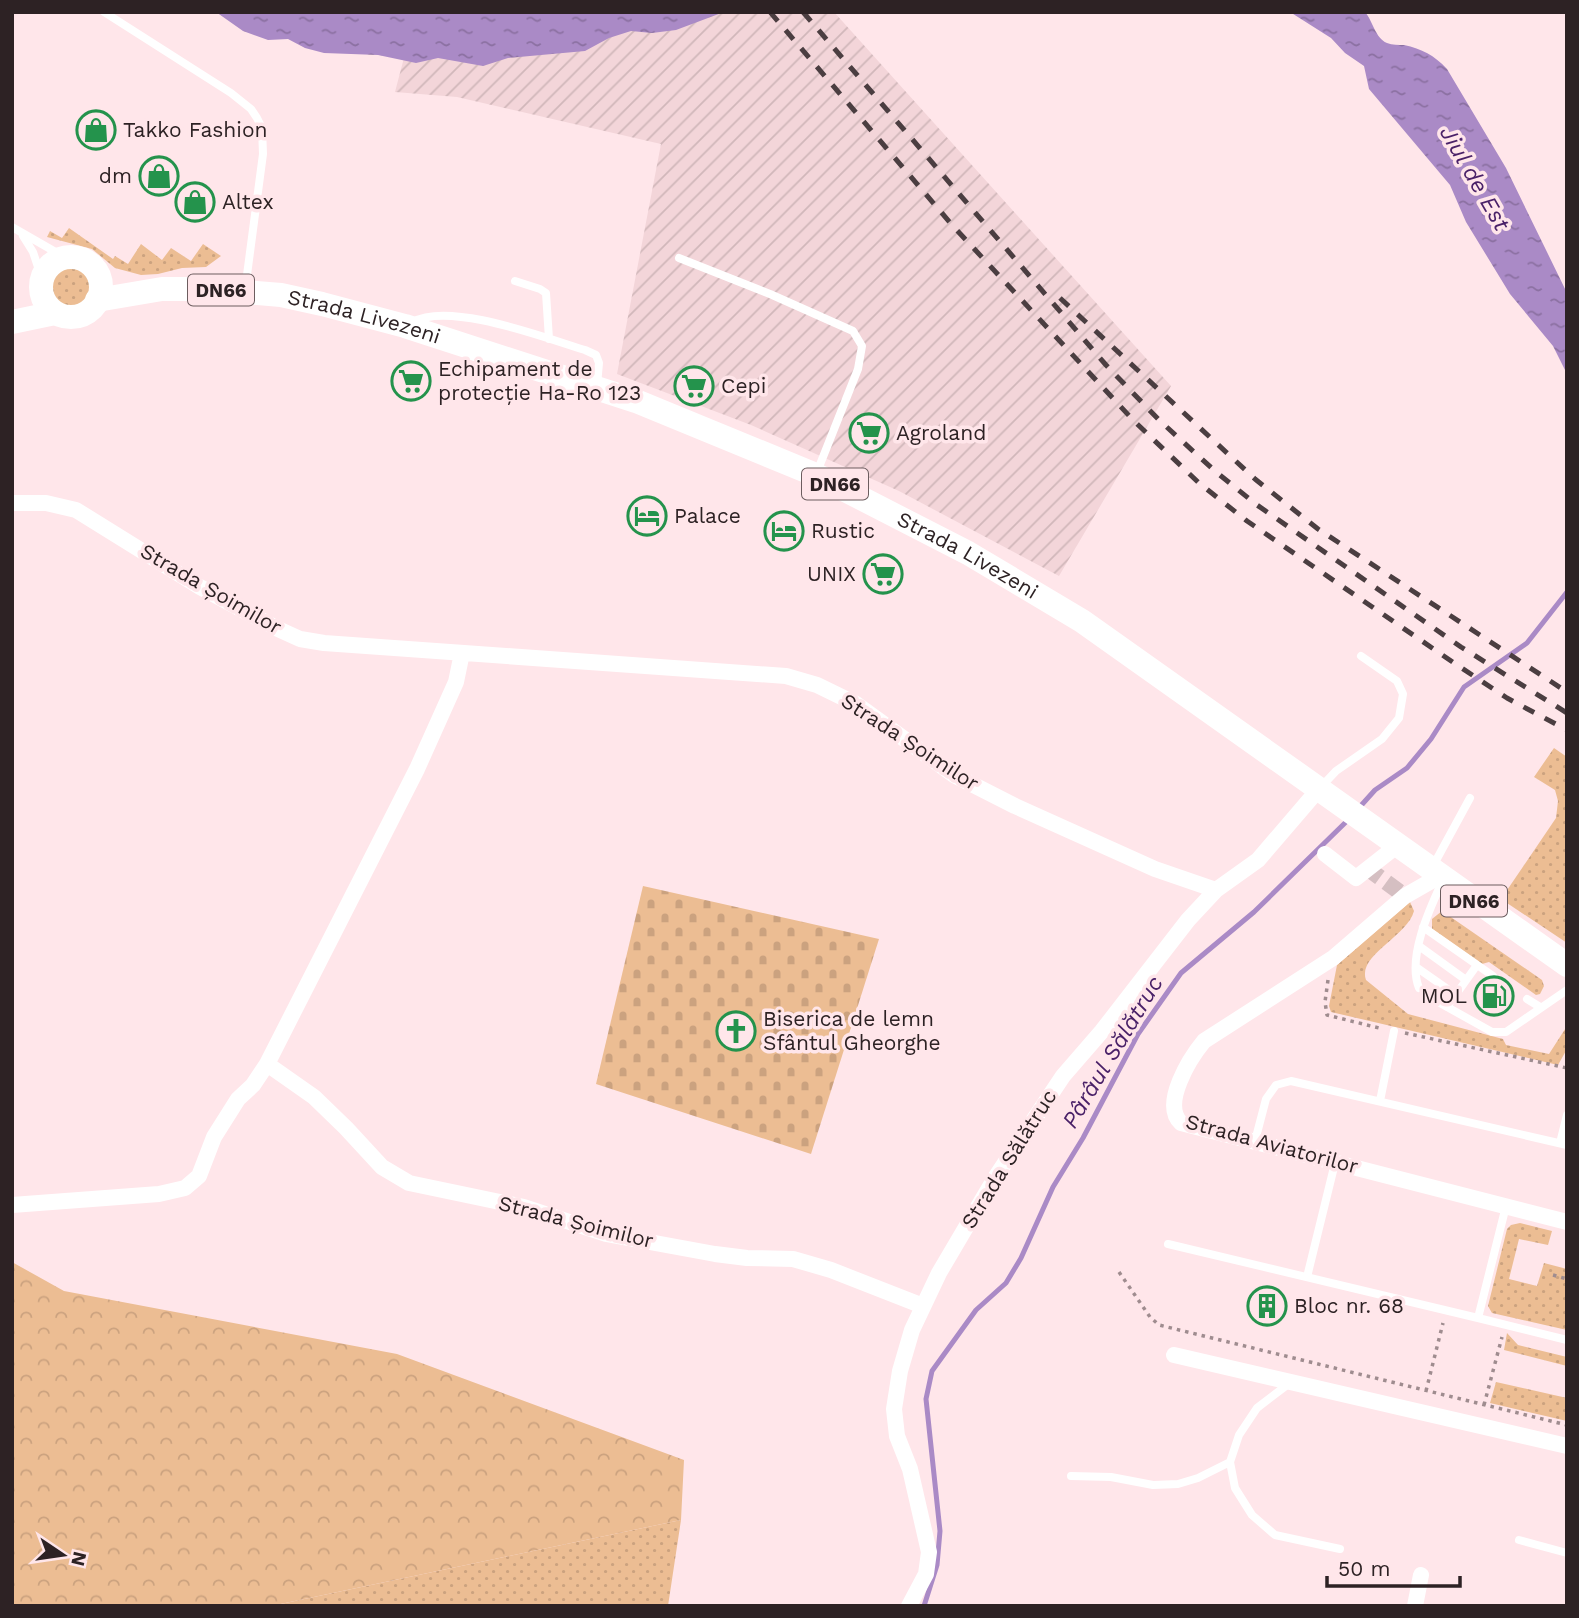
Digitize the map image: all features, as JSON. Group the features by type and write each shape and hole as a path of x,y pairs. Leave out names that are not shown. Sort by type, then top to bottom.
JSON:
{"main road":[{"name":"DN66","path":"66,257 82,259 89,263 98,276"},
{"path":"12,313 42,282 51,265 66,257"},
{"name":"Strada Livezeni","path":"98,276 162,289 245,291 303,299 405,326 649,406 816,475 911,522 1061,608 1325,794"},
{"path":"12,323 55,313 74,317 92,309 100,293 98,276"},
{"path":"42,282 44,301 55,313"},
{"name":"Strada Livezeni","path":"97,300 162,289"},
{"name":"DN66","path":"1325,794 1567,965"}],"street":[{"name":"Strada Șoimilor","path":"12,503 46,503 76,510 200,587 300,639 324,643 786,676 817,685 856,704 954,775 1094,843 1155,869 1216,890"},
{"path":"12,1205 159,1195 185,1188 199,1176 215,1137 238,1099 253,1085 267,1063 417,769 456,682 461,653"},
{"name":"Strada Sălătruc","path":"909,1606 926,1574 929,1552 910,1469 897,1436 894,1409 900,1371 912,1331 939,1273 995,1178 1063,1076 1102,1031 1188,920 1216,890 1258,860 1325,794"},
{"path":"1325,854 1356,878 1391,840"},
{"name":"Strada Aviatorilor","path":"1438,875 1405,896 1333,958 1204,1041 1184,1071 1173,1109 1175,1117 1181,1123 1567,1222"},
{"name":"Strada Șoimilor","path":"267,1063 314,1097 382,1167 409,1184 524,1207 606,1234 715,1254 793,1259 831,1270 923,1306"},
{"path":"1174,1355 1567,1446"},
{"path":"1415,1606 1421,1575"}],"lane":[{"path":"104,12 231,93 251,109 257,118 262,128 263,154 245,291"},
{"path":"15,230 66,257"},
{"path":"15,230 33,252 42,282"},
{"path":"679,258 853,331 862,346 858,369 816,475"},
{"path":"515,281 546,293 549,339"},
{"path":"405,326 423,316 436,314 499,324 549,339 596,355 599,363 597,388"},
{"path":"1325,794 1336,771 1382,739 1399,718 1403,694 1397,681 1361,656"},
{"path":"1419,988 1416,967 1423,927 1438,875 1470,798"},
{"path":"1423,927 1493,976"},
{"path":"1419,946 1466,980"},
{"path":"1476,965 1455,995 1443,1005 1492,1032 1506,1032 1567,990"},
{"path":"1416,967 1455,995"},
{"path":"1527,999 1540,1007"},
{"path":"1380,1101 1394,1031"},
{"path":"1255,1141 1266,1099 1276,1085 1291,1081 1564,1144 1567,1115"},
{"path":"1307,1277 1335,1163"},
{"path":"1478,1318 1506,1206"},
{"path":"1168,1244 1567,1340"},
{"path":"1290,1382 1257,1408 1239,1435 1230,1462 1235,1488 1252,1515 1275,1535 1340,1549"},
{"path":"1071,1476 1111,1477 1153,1485 1178,1484 1198,1478 1230,1462"},
{"path":"1518,1540 1567,1553"}],"path":[{"path":"1333,958 1326,988 1327,1015 1567,1068"},
{"path":"1119,1272 1150,1317 1159,1325 1567,1425"},
{"path":"1553,1275 1567,1279"},
{"path":"1426,1391 1446,1310"},
{"path":"1484,1405 1505,1325"}],"shaded area":[{"path":"416,12 834,12 1171,386 1059,576 899,491 751,425 617,374 661,144 457,97 395,92"}],"green space":[{"path":"69,228 113,259 115,256 128,264 141,244 162,260 171,248 191,261 203,244 221,256 206,267 141,275 115,268 92,249 47,237 50,231 62,238"},
{"path":"71,263 88,270 95,287 88,304 71,311 54,304 47,287 54,270"},
{"path":"1554,748 1567,757 1567,943 1501,899 1556,818 1558,801 1555,790 1534,777"},
{"path":"643,886 879,939 811,1154 596,1084"},
{"path":"1410,902 1414,911 1410,920 1369,962 1365,971 1366,980 1408,1014 1503,1039 1506,1045 1549,1054 1567,1026 1567,1049 1558,1065 1331,1012 1329,1006 1337,965"},
{"path":"1442,911 1542,980 1544,986 1540,994 1536,995 1489,962 1482,964 1432,929 1432,919"},
{"path":"1520,1223 1552,1231 1548,1245 1519,1239 1509,1279 1537,1286 1544,1263 1567,1269 1567,1330 1492,1313 1488,1306 1507,1229"},
{"path":"12,1262 64,1291 397,1354 684,1460 681,1520 271,1606 12,1606"},
{"path":"1507,1333 1518,1345 1567,1357 1567,1366 1504,1350"},
{"path":"1496,1382 1567,1398 1567,1421 1490,1403"},
{"path":"681,1520 668,1606 271,1606"}],"water":[{"path":"216,12 724,12 676,30 652,33 631,31 609,38 585,51 508,58 483,66 438,58 416,63 378,55 324,53 305,48 288,39 268,40 243,31"},
{"name":"Jiul de Est","path":"1290,12 1365,12 1383,41 1422,51 1447,69 1506,168 1567,293 1567,374 1553,346 1510,294 1466,222 1450,185 1369,89 1364,66 1345,53 1331,38"}],"waterway":[{"name":"Pârâul Sălătruc","path":"1357,810 1375,790 1407,768 1431,739 1464,687 1527,643 1567,592"},
{"name":"Pârâul Sălătruc","path":"924,1606 937,1565 940,1531 926,1399 932,1371 976,1310 1006,1283 1021,1258 1053,1187 1083,1138 1138,1034 1181,973 1254,912 1348,820"}],"tunnel":[{"path":"1367,868 1405,896"}],"railway":[{"path":"770,12 953,226 1134,421 1199,483 1247,521 1454,663 1507,698 1567,730"},
{"path":"803,12 1106,365 1159,420 1257,505 1461,647 1567,713"},
{"path":"1060,298 1255,479 1318,529 1567,692"}],"place":[{"name":"Takko Fashion","path":"96,130"},
{"name":"dm","path":"159,176"},
{"name":"Altex","path":"195,202"},
{"name":"Echipament de protecție Ha-Ro 123","path":"411,381"},
{"name":"Cepi","path":"694,386"},
{"name":"Agroland","path":"869,433"},
{"name":"Palace","path":"647,516"},
{"name":"Rustic","path":"784,531"},
{"name":"UNIX","path":"883,574"},
{"name":"MOL","path":"1494,996"},
{"name":"Biserica de lemn Sfântul Gheorghe","path":"736,1031"},
{"name":"Bloc nr. 68","path":"1267,1306"}]}
